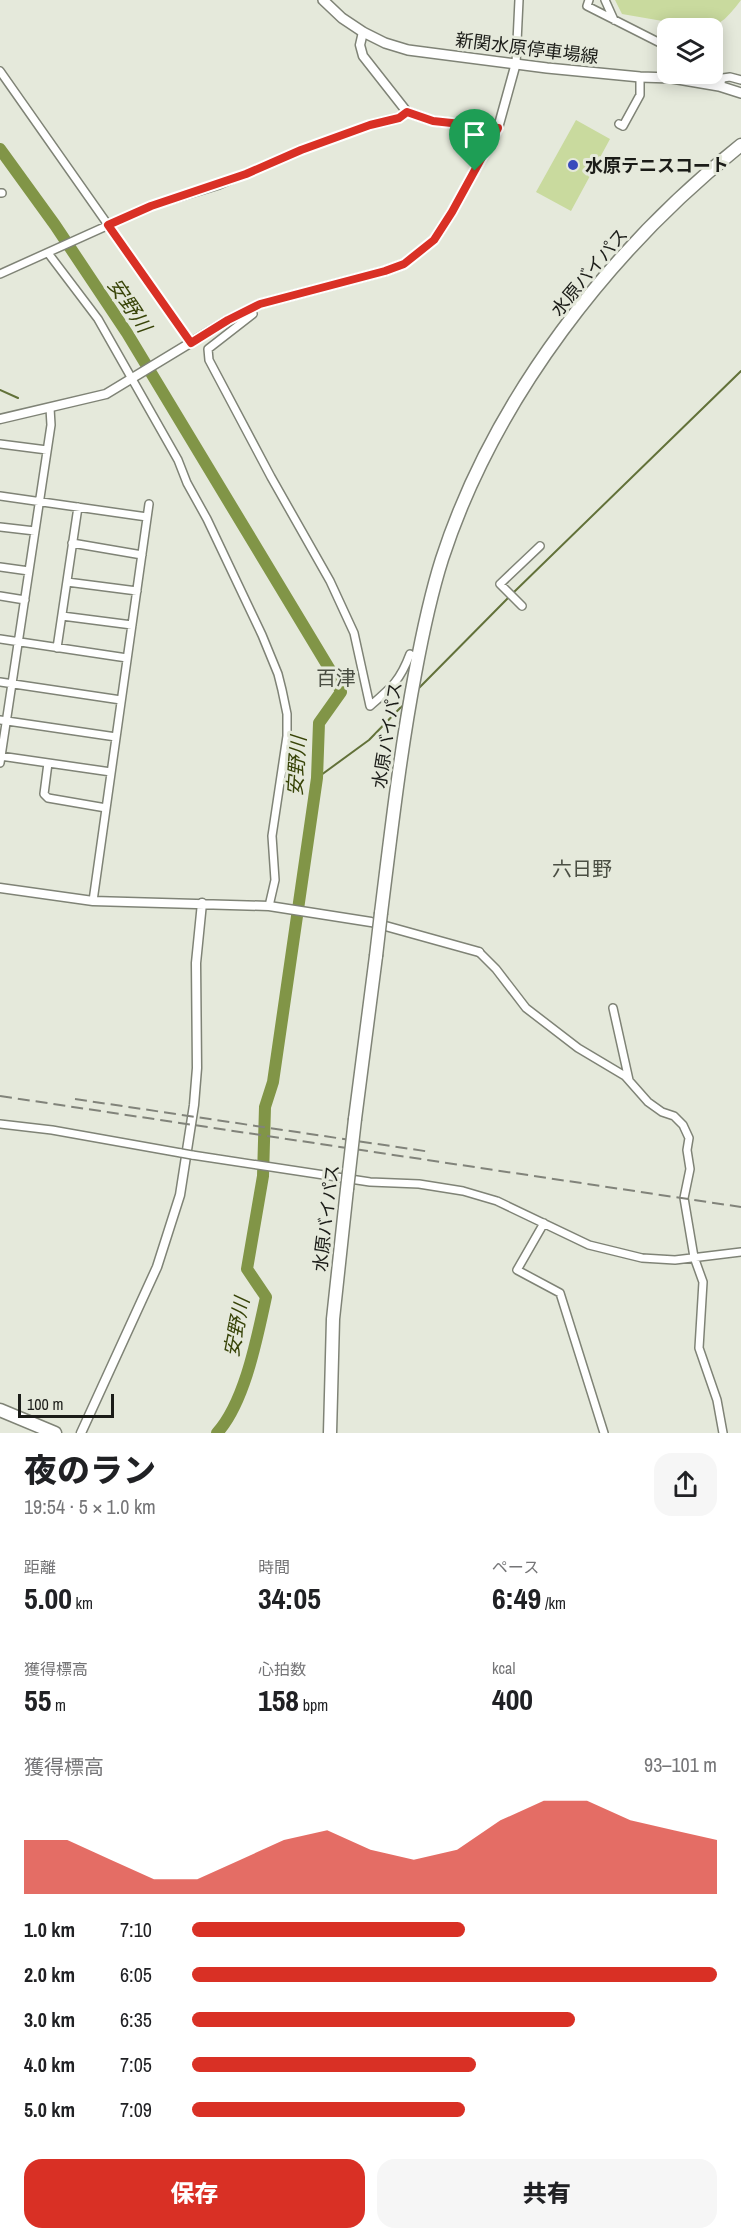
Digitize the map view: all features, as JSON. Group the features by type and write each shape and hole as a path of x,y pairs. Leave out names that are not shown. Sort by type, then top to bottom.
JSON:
{"highway":[{"name":"水原バイパス","path":"330,1433 333,1319 396,786 424,630 442,559 470,486 514,405 547,351 577,311 634,245 694,185 741,145"},
{"path":"0,1410 55,1433"}],"main road":[{"name":"新関水原停車場線","path":"323,0 342,18 363,32 385,43 408,50 640,77 657,76"},
{"name":"新関水原停車場線","path":"710,84 741,93"}],"street":[{"path":"0,419 106,394 228,320 260,304 385,271 404,264 434,240 498,128 516,63 519,0"},
{"path":"589,0 587,6 657,42"},
{"path":"605,0 614,20"},
{"path":"363,32 360,45 363,56 407,112 433,121 498,128"},
{"path":"0,71 188,345"},
{"path":"619,124 623,126 640,95 640,77"},
{"path":"719,86 723,78 741,80"},
{"path":"0,274 151,206 246,174 301,150 370,125 399,118 407,112"},
{"path":"50,252 136,377 259,627 278,674 286,714 287,736 272,836 273,907"},
{"path":"253,314 211,347 208,353 209,360 271,477 330,581 354,633 370,706 397,682 404,672 410,654"},
{"path":"50,408 51,425 12,684 3,720 0,758 111,772"},
{"path":"0,444 47,450"},
{"path":"0,496 147,517"},
{"path":"93,901 149,504"},
{"path":"57,648 78,507"},
{"path":"0,526 35,531"},
{"path":"72,543 142,555"},
{"path":"522,606 500,584 540,546"},
{"path":"0,567 29,571"},
{"path":"67,582 137,591"},
{"path":"0,596 25,600"},
{"path":"62,616 132,625"},
{"path":"0,639 127,658"},
{"path":"0,682 121,700"},
{"path":"3,720 116,737"},
{"path":"48,763 44,794 48,798 106,808"},
{"path":"0,888 93,901 273,907 410,931 476,951 496,969 526,1008 570,1042 629,1080 648,1102 662,1112 674,1116 683,1125 689,1138 687,1150 690,1168 684,1198 694,1257 703,1282 699,1348 717,1400 723,1433"},
{"path":"81,1433 157,1267 180,1195 194,1105 197,1068 195,963 202,903"},
{"path":"613,1008 629,1080"},
{"path":"0,1124 52,1130 192,1155 370,1182 445,1187 497,1201 589,1245 642,1258 658,1260 741,1252"},
{"path":"544,1222 518,1269 560,1293 604,1433"}],"green space":[{"path":"615,0 741,0 723,20 723,18 657,18 657,20 622,14"},
{"name":"水原テニスコート","path":"576,120 610,139 571,211 536,192"}],"waterway":[{"name":"安野川","path":"0,149 55,225 127,333 335,678 341,692 319,723 317,778 273,1082 265,1107 263,1176 247,1269 266,1297 249,1369 235,1404 217,1433"},
{"path":"513,593 741,371"},
{"path":"0,390 18,398"},
{"path":"418,689 509,597"},
{"path":"317,778 369,740 404,704"}],"railway":[{"path":"0,1096 741,1207"},
{"path":"75,1099 431,1152"}],"place":[{"name":"水原テニスコート","path":"573,165"}],"district":[{"name":"百津","path":"336,677"},
{"name":"六日野","path":"582,868"}],"route":[{"path":"407,112 433,121 498,128 475,171 434,240 404,264 260,304 228,320 191,343 108,225 151,206 219,185 301,150 370,125 399,118 407,112"}]}
